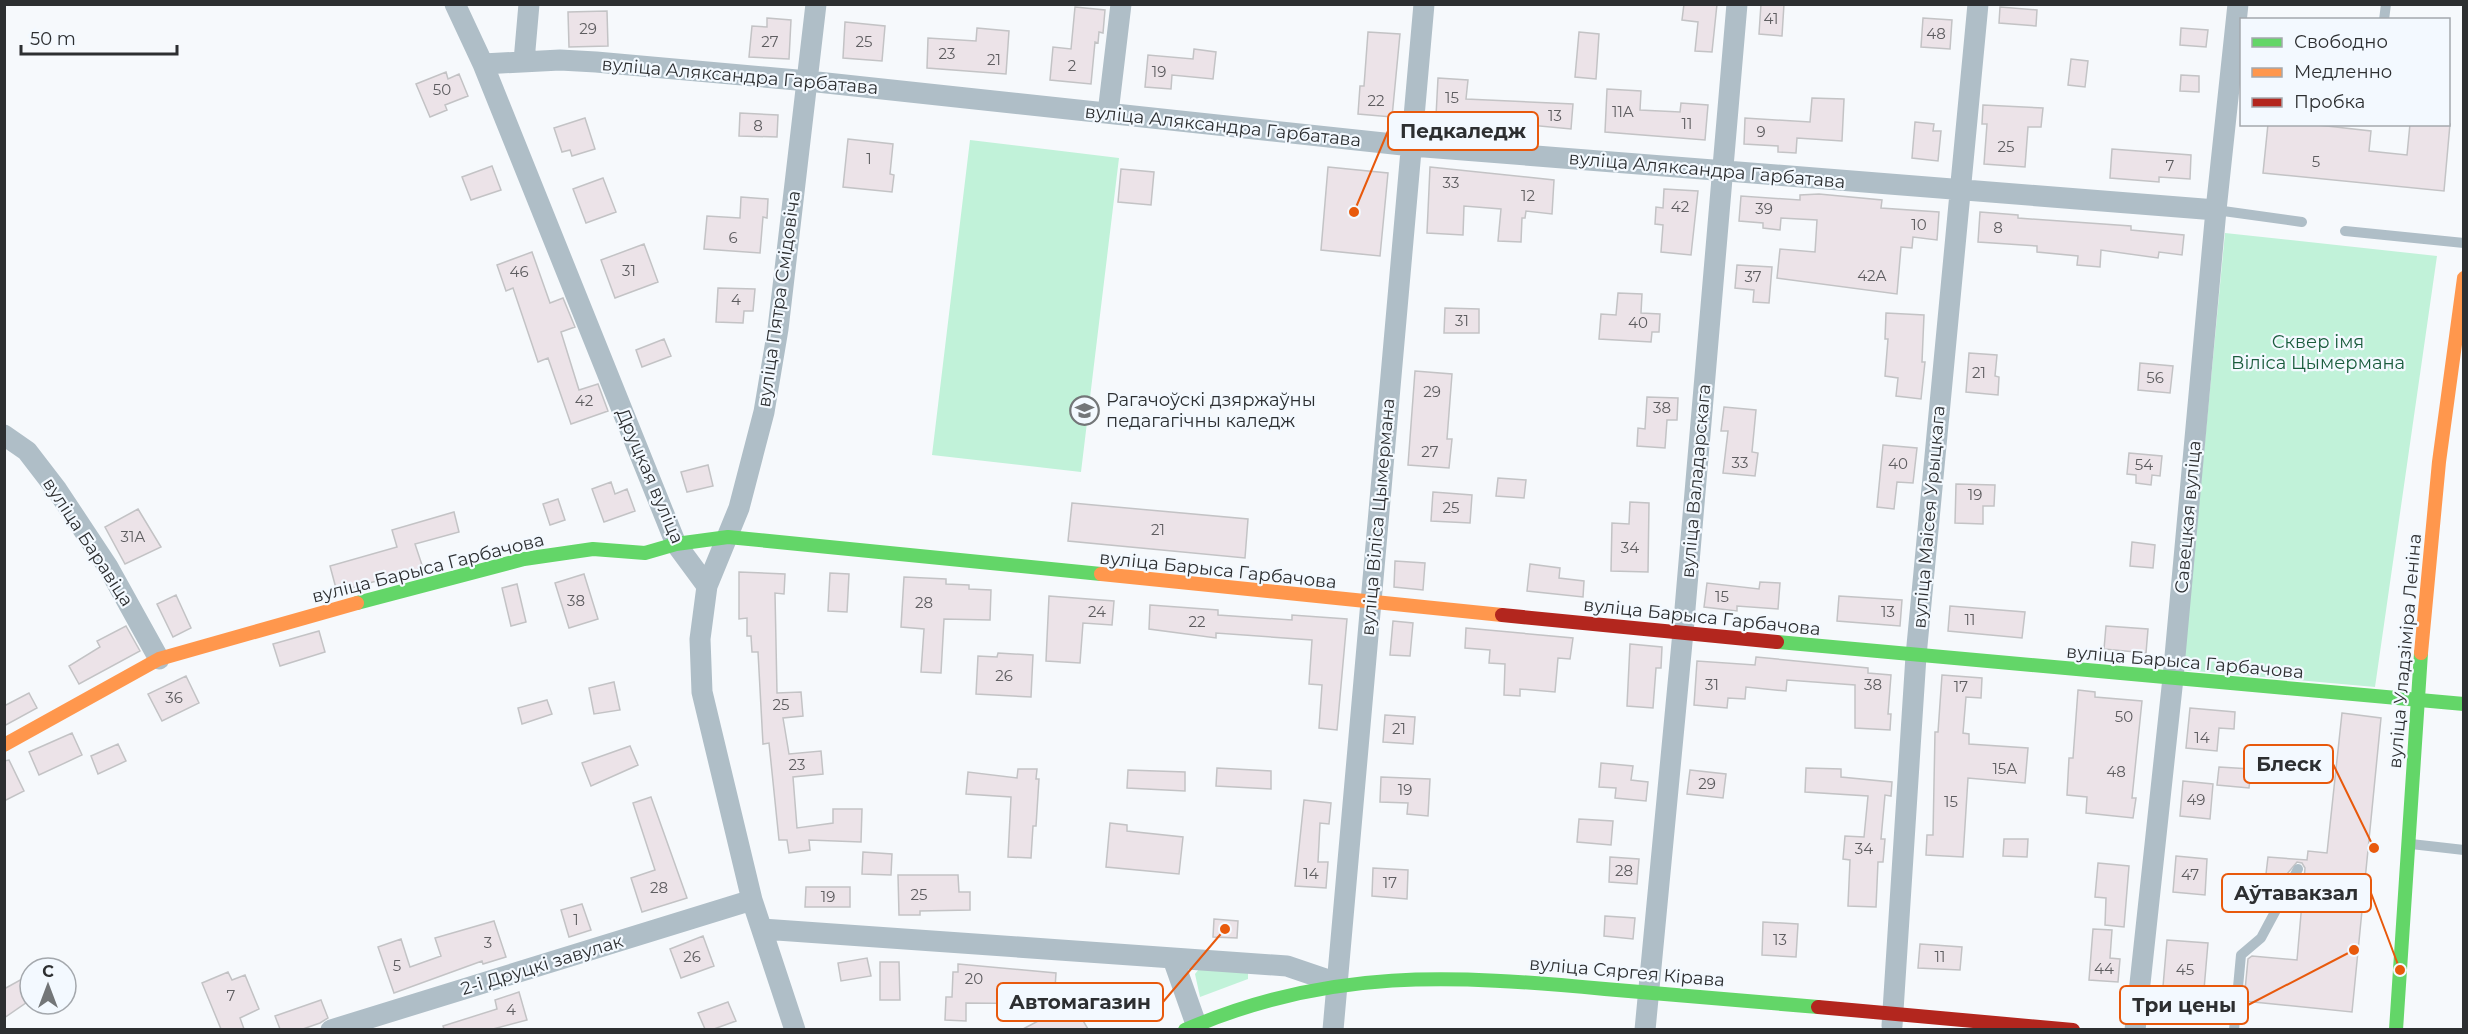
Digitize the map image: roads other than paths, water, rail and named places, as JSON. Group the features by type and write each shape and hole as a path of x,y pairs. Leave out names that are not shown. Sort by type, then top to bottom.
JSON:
{"street":[{"name":"Друцкая вуліца","path":"455,4 483,64 676,544 707,586"},
{"path":"524,61 529,4"},
{"name":"вуліца Пятра Смідовіча","path":"707,586 739,508 766,400 778,329 816,4"},
{"path":"1108,113 1120,4"},
{"name":"вуліца Віліса Цымермана","path":"1333,1029 1424,4"},
{"name":"вуліца Валадарскага","path":"1645,1029 1683,632 1737,4"},
{"name":"вуліца Маісея Урыцкага","path":"1893,1021 1916,656 1978,4"},
{"name":"Савецкая вуліца","path":"2135,1029 2173,678 2216,210 2238,4"},
{"name":"вуліца Аляксандра Гарбатава","path":"483,64 524,61 596,62 808,81 1412,147 2216,210"},
{"name":"вуліца Уладзіміра Леніна","path":"2396,1029 2417,700 2439,462 2463,278"},
{"name":"вуліца Баравіца","path":"4,435 27,451 57,490 108,567 159,659"},
{"name":"вуліца Барыса Гарбачова","path":"4,745 159,659 451,577 524,559 593,549 645,553 676,544 728,537 1370,604 1683,632 1916,656 2463,704"},
{"path":"707,586 700,639 702,692 752,900 795,1029"},
{"name":"2-і Друцкі завулак","path":"332,1029 752,900"},
{"path":"762,929 1287,966 1337,983"},
{"path":"1173,959 1191,1027"},
{"name":"вуліца Сяргея Кірава","path":"1191,1027 1284,994 1337,983 1429,978 1648,992 1893,1021 2073,1029"}],"lane":[{"path":"2216,210 2302,222"},
{"path":"2345,231 2463,243"},
{"path":"2408,844 2463,850"},
{"path":"2234,1029 2241,955 2261,938 2298,869"}],"place":[{"name":"Педкаледж","path":"1354,212"},
{"name":"Рагачоўскі дзяржаўны педагагічны каледж","path":"1085,410"},
{"name":"Блеск","path":"2374,848"},
{"name":"Автомагазин","path":"1225,929"},
{"name":"Три цены","path":"2354,950"},
{"name":"Аўтавакзал","path":"2400,970"}],"park label":[{"name":"Сквер імя Віліса Цымермана","path":"2318,352"}]}
